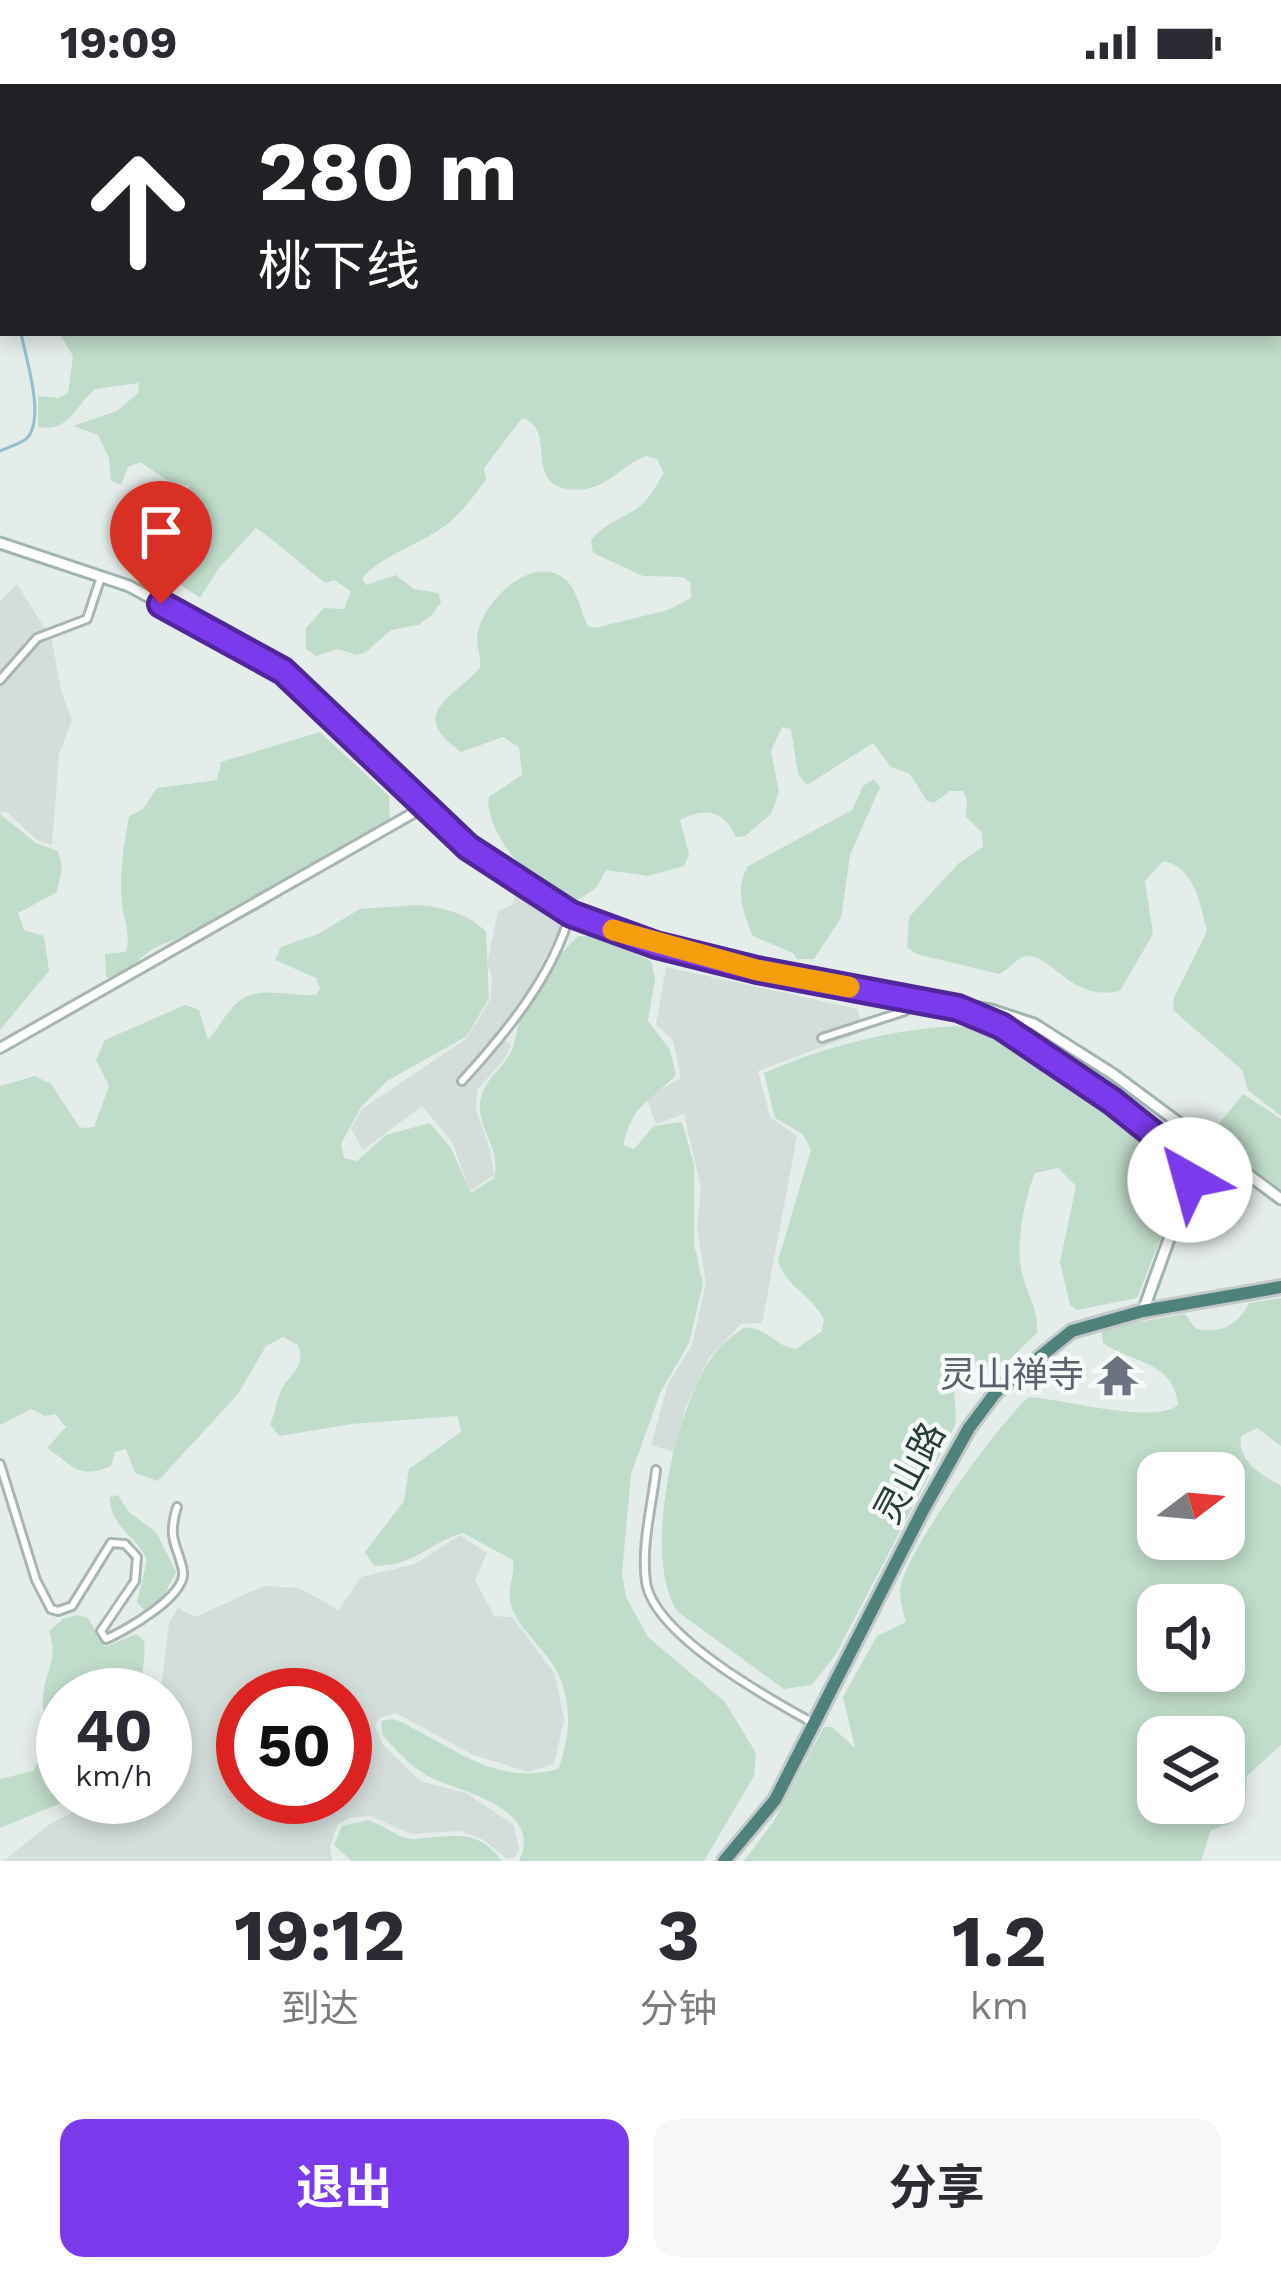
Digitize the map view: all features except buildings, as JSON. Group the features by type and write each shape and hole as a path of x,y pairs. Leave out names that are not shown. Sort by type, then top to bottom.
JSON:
{"highway":[{"name":"灵山路","path":"724,1861 775,1800 923,1510 979,1413 1015,1374 1062,1336 1143,1311 1281,1286"}],"main road":[{"path":"0,543 129,586 283,671 486,861 571,914 656,945 740,966 958,1008 992,1010 1047,1030 1281,1199"},
{"path":"958,1008 1036,1047 1130,1115 1189,1170 1186,1192 1143,1311"}],"street":[{"path":"0,680 38,638 87,620 101,577"},
{"path":"0,1048 424,807"},
{"path":"462,1081 508,1030 571,914"},
{"path":"822,1038 905,1011 920,1000"},
{"path":"0,1464 51,1609 72,1606 106,1546 119,1543 132,1549 139,1572 104,1624 101,1634 106,1639 149,1616 181,1582 183,1573 170,1529 177,1507"},
{"path":"656,1470 646,1583 657,1612 754,1690 817,1724"}],"shaded area":[{"path":"17,584 52,640 61,691 72,720 59,754 52,845 38,841 7,812 0,812 0,601"},
{"path":"517,892 562,913 562,925 503,1039 511,1045 505,1058 477,1090 476,1110 494,1175 470,1191 452,1142 422,1106 363,1150 351,1128 362,1109 467,1038 491,998 487,965 498,911 512,905"},
{"path":"666,967 858,1009 862,1032 758,1071 770,1117 797,1136 762,1323 741,1324 709,1358 686,1406 674,1452 651,1445 668,1384 692,1345 706,1283 697,1228 701,1189 684,1114 656,1124 646,1098 681,1078 673,1040 656,1025"},
{"path":"460,1535 487,1553 475,1580 494,1616 512,1617 555,1674 564,1720 554,1764 528,1772 471,1754 396,1713 380,1718 375,1726 383,1745 420,1781 466,1793 513,1824 519,1848 515,1858 507,1859 484,1840 460,1831 411,1834 372,1817 372,1668 216,1668 216,1824 339,1824 330,1847 332,1861 3,1861 50,1824 192,1824 192,1668 163,1668 169,1623 178,1608 195,1617 264,1586 299,1588 339,1610 361,1577 415,1564"}],"green space":[{"path":"61,336 1281,336 1281,1116 1248,1090 1242,1070 1173,1010 1174,997 1207,931 1194,888 1174,865 1163,861 1145,881 1153,934 1120,991 1087,989 1032,956 1020,958 999,974 916,954 907,947 909,917 959,863 983,847 982,832 966,817 963,791 950,791 934,803 927,801 910,774 891,767 873,743 807,785 798,774 791,729 782,727 771,751 779,792 771,814 745,836 736,837 720,816 689,816 680,820 689,854 684,866 648,876 606,870 596,888 576,901 547,890 531,877 504,845 489,811 489,797 522,775 519,747 503,737 461,752 445,738 436,715 480,667 477,638 488,609 525,576 555,573 568,582 588,626 595,628 668,610 691,598 690,582 683,577 643,576 593,553 591,540 640,506 653,491 664,473 657,459 646,456 591,488 568,489 547,476 538,432 522,418 484,468 486,480 457,515 362,578 366,585 396,575 414,589 438,593 441,602 431,616 418,625 391,630 366,652 357,655 338,649 316,656 306,649 306,628 324,608 344,609 351,591 334,580 326,583 256,528 219,568 200,598 159,570 164,514 182,505 189,486 167,480 140,462 128,467 121,485 111,481 109,458 98,435 73,426 117,411 138,393 139,383 95,389 64,422 38,427 38,396 58,398 68,393 73,356"},
{"path":"320,732 389,796 390,821 381,832 347,856 295,876 282,892 252,913 161,945 115,979 106,977 105,954 126,952 127,945 121,882 129,816 143,809 157,788 217,780 221,762"},
{"path":"874,779 880,787 850,855 841,918 814,959 797,959 753,936 741,892 748,866 852,810 863,786"},
{"path":"0,814 36,843 58,851 62,867 57,892 18,913 24,930 44,936 49,971 0,1030"},
{"path":"417,905 454,912 486,932 489,998 467,1036 387,1081 361,1107 341,1144 344,1158 357,1161 386,1135 430,1123 451,1148 471,1193 494,1178 492,1148 481,1116 483,1091 511,1052 522,1012 546,971 578,936 598,937 651,961 655,979 648,1021 670,1050 676,1075 637,1111 623,1145 634,1149 654,1126 682,1122 694,1164 694,1244 703,1284 689,1343 661,1391 631,1474 622,1572 626,1597 648,1637 725,1702 756,1753 754,1776 704,1861 519,1861 524,1843 521,1828 511,1816 481,1797 427,1775 383,1735 381,1721 394,1719 473,1760 512,1772 558,1769 566,1744 567,1705 561,1680 512,1607 513,1560 463,1533 389,1565 374,1566 365,1552 404,1501 409,1469 461,1432 458,1416 351,1424 279,1436 270,1424 283,1386 300,1360 298,1345 283,1337 266,1346 238,1394 158,1481 135,1473 126,1449 115,1452 111,1466 99,1470 82,1471 69,1464 47,1448 66,1427 55,1414 45,1416 31,1409 0,1425 0,1086 35,1076 51,1084 80,1128 94,1127 109,1086 96,1060 105,1040 185,1005 199,1010 208,1040 232,1008 250,995 316,995 320,988 316,978 275,960 281,947 318,934 360,909"},
{"path":"957,1026 1012,1046 1112,1112 1141,1136 1178,1181 1175,1201 1137,1298 1077,1310 1070,1305 1060,1262 1076,1186 1058,1168 1035,1173 1022,1220 1020,1257 1037,1333 1006,1363 958,1374 954,1428 836,1654 812,1685 784,1689 678,1612 667,1587 662,1556 676,1443 687,1407 715,1353 743,1328 758,1330 796,1349 822,1331 824,1319 786,1277 778,1261 811,1150 803,1134 775,1118 764,1073 858,1041"},
{"path":"1243,1094 1281,1119 1281,1191 1209,1136"},
{"path":"1281,1298 1281,1446 1257,1428 1241,1436 1243,1452 1137,1452 1137,1560 1245,1560 1245,1456 1281,1486 1281,1745 1247,1776 1245,1808 1245,1716 1137,1716 1137,1824 1229,1824 1211,1830 1201,1861 744,1861 774,1821 824,1727 832,1727 855,1748 843,1697 877,1636 906,1622 900,1595 908,1567 957,1486 1015,1411 1029,1397 1129,1412 1178,1405 1169,1379 1103,1343 1102,1332 1185,1314 1195,1328 1220,1329 1240,1317 1249,1303"},
{"path":"118,1495 129,1512 156,1532 176,1572 161,1601 145,1611 137,1602 147,1560 114,1516 110,1497"},
{"path":"88,1618 105,1647 136,1634 144,1641 143,1668 49,1668 53,1651 49,1631 63,1619"},
{"path":"36,1765 36,1813 0,1828 0,1779 33,1771"},
{"path":"372,1822 413,1839 472,1838 502,1861 352,1861 334,1845 342,1826"}],"waterway":[{"path":"0,451 27,438 35,417 22,336"}],"slow traffic":[{"path":"613,930 757,970 849,987"}],"place":[{"name":"灵山禅寺","path":"1118,1375"}],"route":[{"path":"161,604 283,671 468,847 571,914 656,945 757,970 958,1008 1001,1026 1112,1101 1167,1145 1189,1170 1190,1180"}]}
